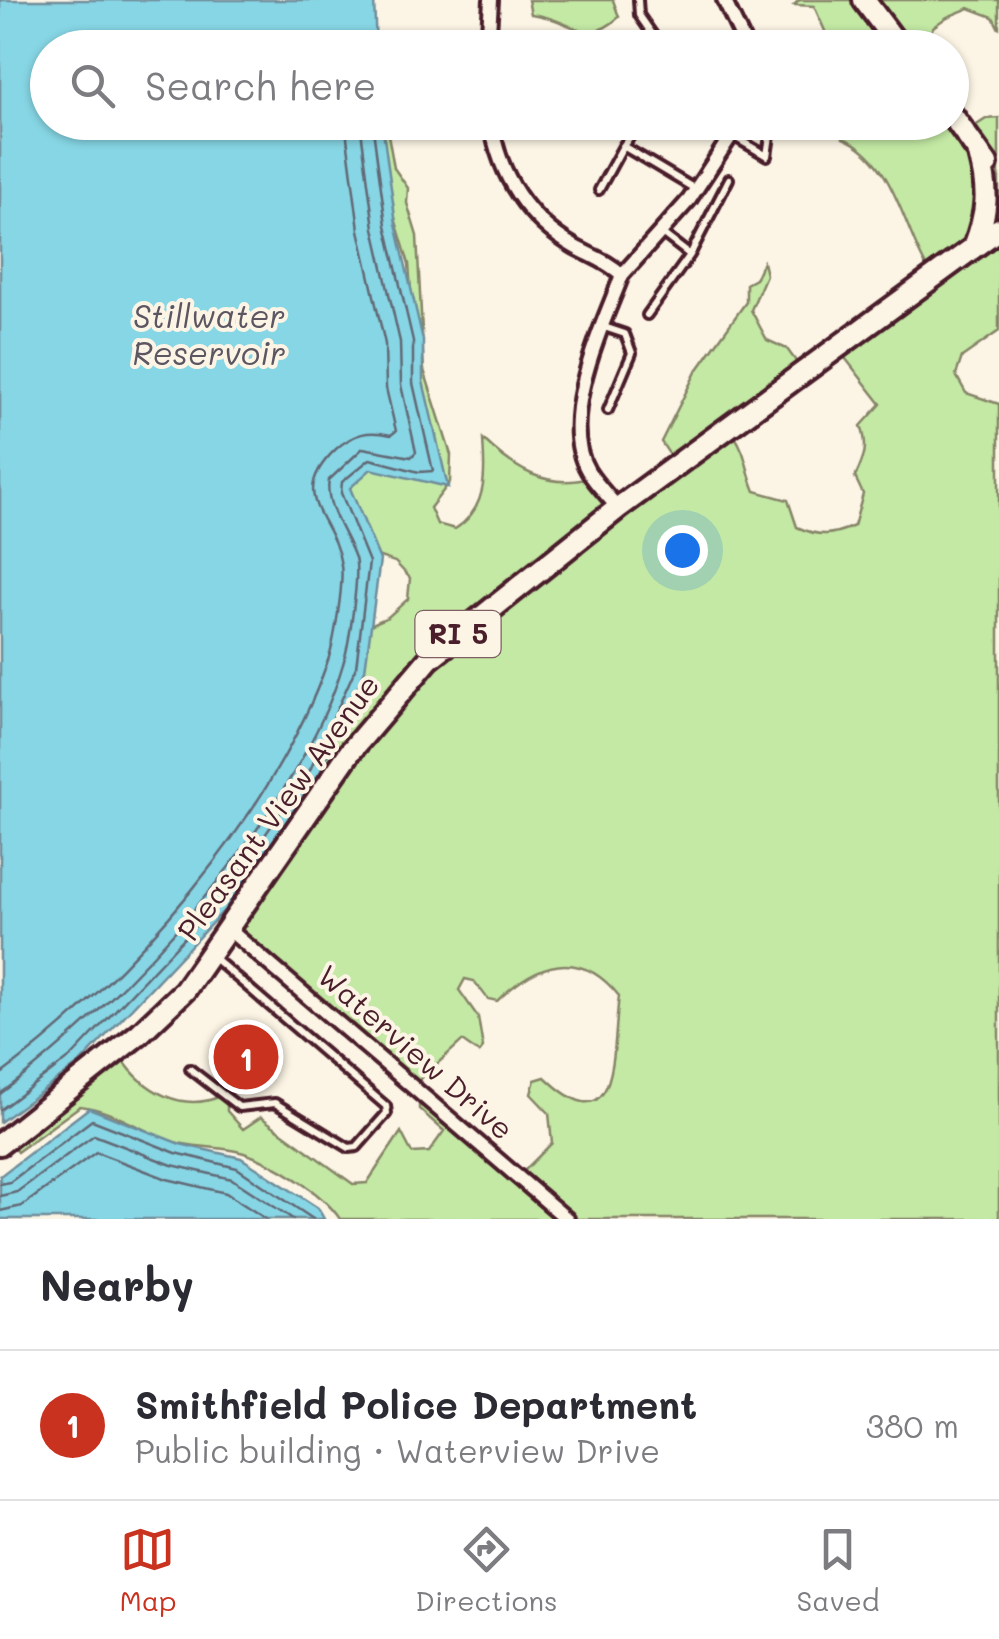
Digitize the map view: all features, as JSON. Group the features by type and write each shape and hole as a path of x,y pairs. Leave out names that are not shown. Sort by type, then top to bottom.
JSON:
{"main road":[{"path":"864,0 886,30"},
{"path":"969,140 999,182"},
{"path":"974,247 988,212 989,191 979,154"},
{"name":"Pleasant View Avenue","path":"6,1139 140,1032 185,990 350,752 428,658 618,508 999,229"}],"street":[{"path":"489,30 491,0"},
{"path":"724,0 738,30"},
{"path":"495,140 500,162 532,215 552,234 622,275"},
{"path":"618,508 586,468 578,425 600,325 622,275 663,234 730,140"},
{"name":"Waterview Drive","path":"227,928 568,1219"}],"lane":[{"path":"638,0 639,16 649,30"},
{"path":"599,190 628,140"},
{"path":"749,140 767,156 769,140"},
{"path":"623,146 696,190"},
{"path":"647,315 690,255 729,178"},
{"path":"663,234 690,255"},
{"path":"600,325 625,334 632,353 608,410"},
{"path":"190,1069 239,1107 275,1103 350,1148 358,1148 387,1112 386,1106 210,954"}],"green space":[{"path":"528,0 613,0 619,17 599,30 582,30 531,14"},
{"path":"799,0 999,0 999,29 993,17 969,8 947,17 932,30 825,30 814,6 794,5"},
{"path":"999,118 999,331 962,357 956,375 966,393 999,404 999,1219 340,1219 310,1189 256,1158 235,1151 176,1143 114,1115 80,1106 17,1152 9,1142 121,1057 140,1080 165,1096 192,1102 221,1096 227,1099 227,1111 243,1129 261,1117 353,1184 367,1183 401,1132 412,1153 429,1152 444,1131 419,1109 419,1090 520,1175 552,1143 549,1113 531,1094 535,1080 545,1077 570,1097 588,1102 600,1097 608,1083 619,996 589,971 574,966 543,969 497,1001 488,999 474,981 465,979 459,990 478,1017 483,1048 479,1053 462,1041 415,1084 213,920 337,735 353,697 370,625 388,617 408,599 410,578 395,562 368,553 339,490 367,468 434,462 436,435 417,373 409,264 371,140 389,140 394,168 408,188 407,203 417,236 424,370 451,455 450,482 430,508 437,524 455,529 474,511 484,478 483,439 507,460 546,479 576,481 592,477 617,514 676,464 661,442 696,372 746,302 746,284 755,279 763,262 766,275 751,310 767,340 787,349 806,375 734,435 755,491 788,500 797,527 825,534 854,526 863,494 855,477 864,452 861,426 881,404 842,354 935,280 888,181 876,163 846,140 969,140 969,130 986,119"}],"water":[{"name":"Stillwater Reservoir","path":"0,0 374,0 375,30 30,30 30,140 384,140 396,224 423,340 423,381 448,487 371,469 350,488 380,560 365,670 319,775 228,906 79,1064 0,1122"},
{"path":"89,1108 180,1144 241,1158 318,1208 324,1219 0,1219 0,1176"}],"place":[{"name":"Smithfield Police Department","path":"246,1057"}]}
